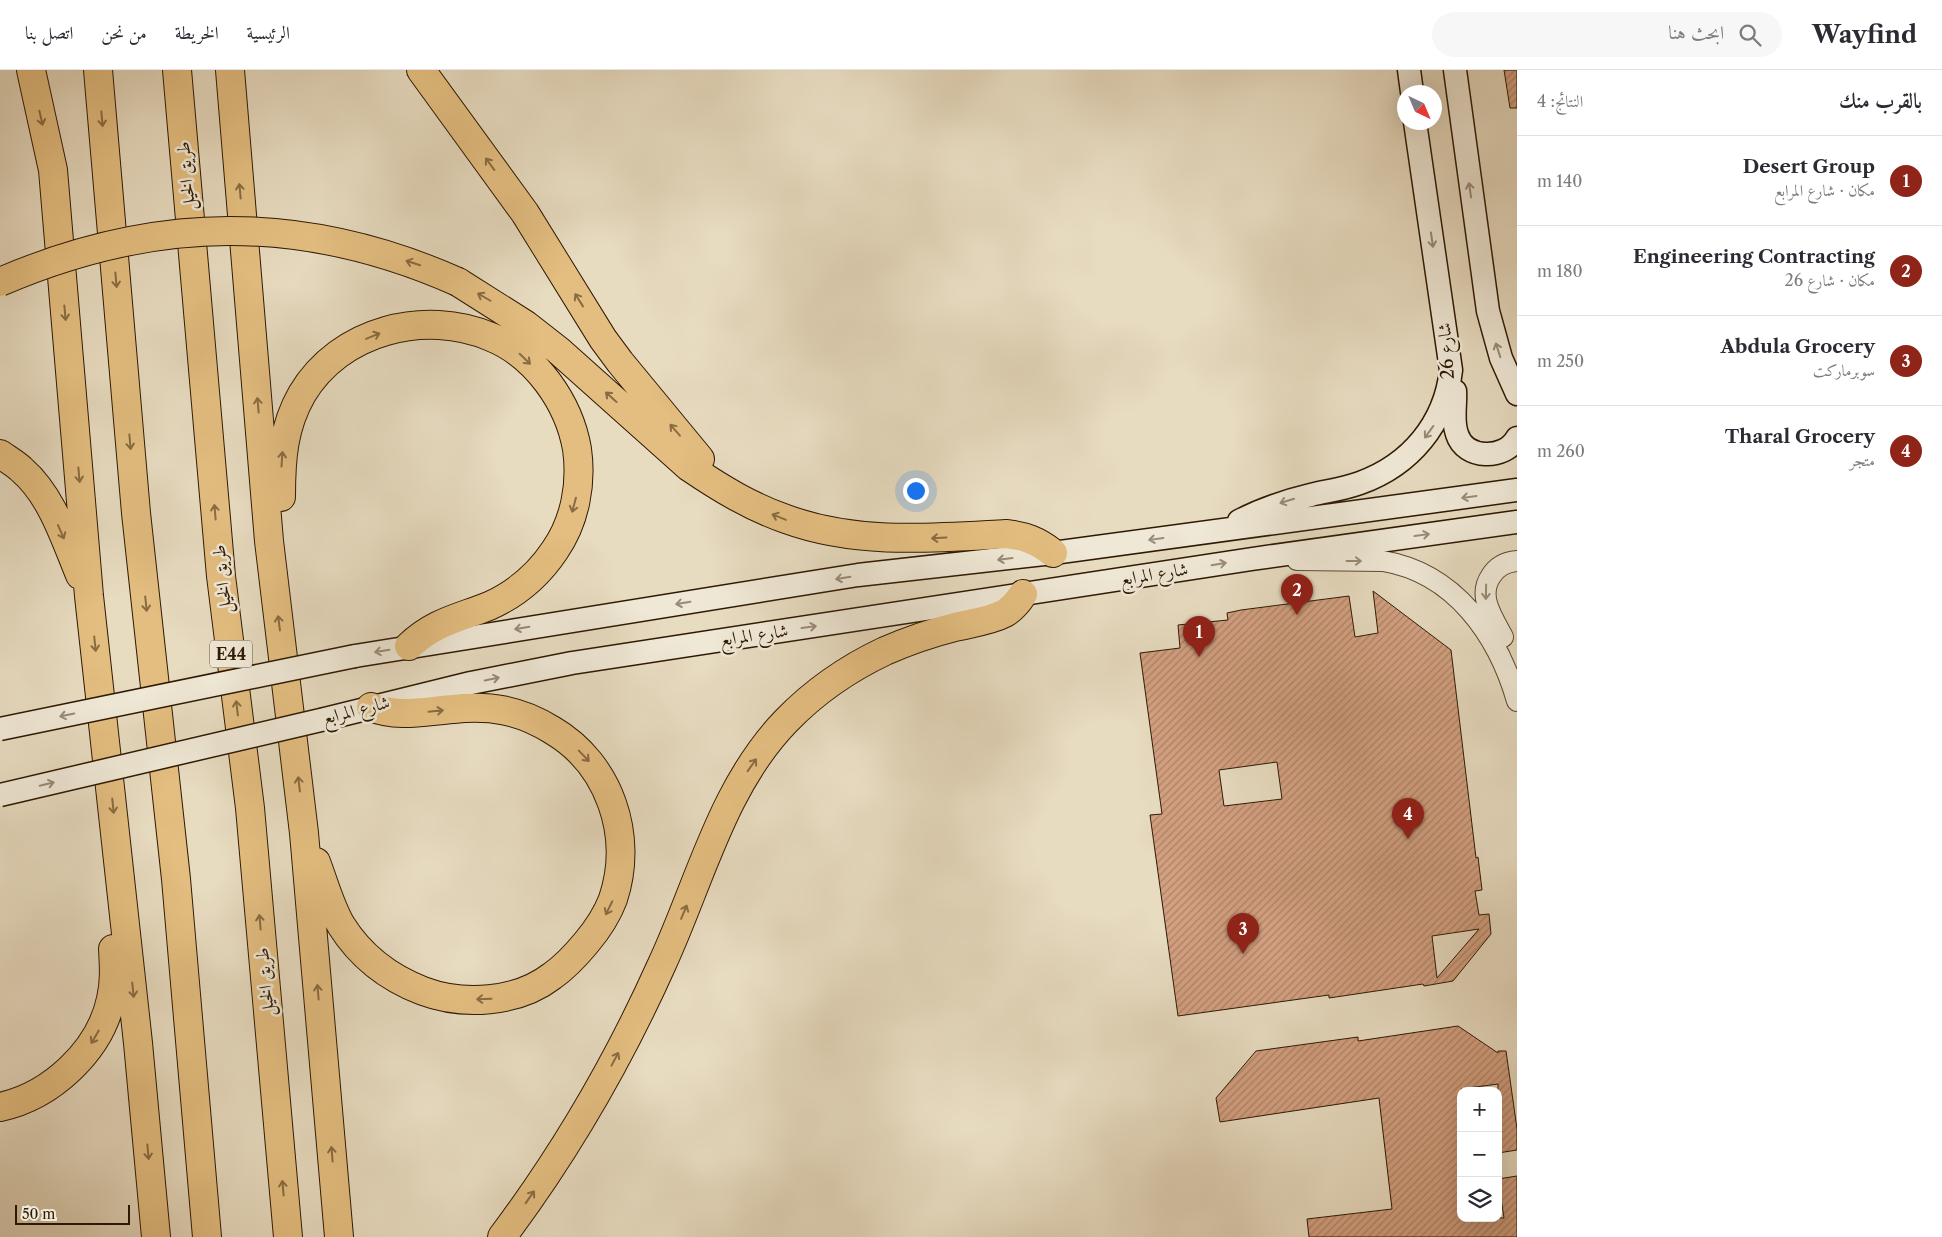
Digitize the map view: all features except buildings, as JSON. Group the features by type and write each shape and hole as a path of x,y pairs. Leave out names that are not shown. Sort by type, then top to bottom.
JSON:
{"highway":[{"path":"98,70 136,513 176,879 207,1237"},
{"name":"طريق الخيل","path":"177,70 221,576 250,808 288,1237"},
{"path":"230,70 269,541 304,833 339,1237"},
{"path":"422,70 507,187 620,362 730,494"},
{"path":"36,77 53,170 89,596 122,890 156,1237"},
{"path":"0,282 80,252 139,238 200,231 261,230 318,238 364,248 418,264 458,282 526,325 558,350 689,467 730,494 758,508 787,520 840,533 920,539 1006,534 1032,539 1053,553"},
{"path":"269,541 277,526 281,509 283,447 286,431 293,412 313,378 348,347 372,335 398,327 425,324 457,326 492,337 521,355 545,379 562,404 574,433 579,463 577,494 569,523 555,550 537,573 514,592 491,605 433,627 409,646"},
{"path":"0,454 22,470 42,492 56,518 89,596"},
{"path":"502,1237 554,1162 609,1070 663,963 729,803 745,774 764,747 786,721 810,699 833,681 858,666 909,641 1004,614 1018,602 1023,594"},
{"path":"304,833 341,924 358,948 379,968 406,984 432,994 462,1000 494,999 524,991 552,977 577,954 598,930 613,899 619,870 620,836 614,805 604,783 590,762 573,744 553,730 531,719 506,710 482,707 400,714 380,711 371,707"},
{"path":"0,1107 24,1098 63,1075 79,1060 93,1042 104,1022 111,1000 114,978 112,913 122,890"}],"main road":[{"path":"1409,70 1411,85"},
{"path":"1455,70 1488,311 1501,358 1517,394"},
{"name":"شارع 26","path":"1222,530 1258,511 1310,495 1358,484 1378,476 1414,450 1436,422 1446,397 1451,370 1416,130"},
{"path":"1451,370 1455,389 1454,419 1457,435 1462,443 1470,450 1489,454 1498,453 1508,448 1517,438"},
{"name":"شارع المرابع","path":"0,729 409,646 858,575 1053,553 1517,490"},
{"name":"شارع المرابع","path":"0,795 471,683 572,663 1252,559 1517,522"}],"street":[{"path":"1252,559 1383,561 1430,578 1461,600 1486,629 1502,660 1517,700"},
{"path":"1517,560 1508,562 1494,571 1484,592 1491,614 1512,656 1517,675"}],"place":[{"name":"Engineering Contracting","path":"1297,615"},
{"name":"Desert Group","path":"1199,657"},
{"name":"Tharal Grocery","path":"1408,839"},
{"name":"Abdula Grocery","path":"1243,954"}]}
